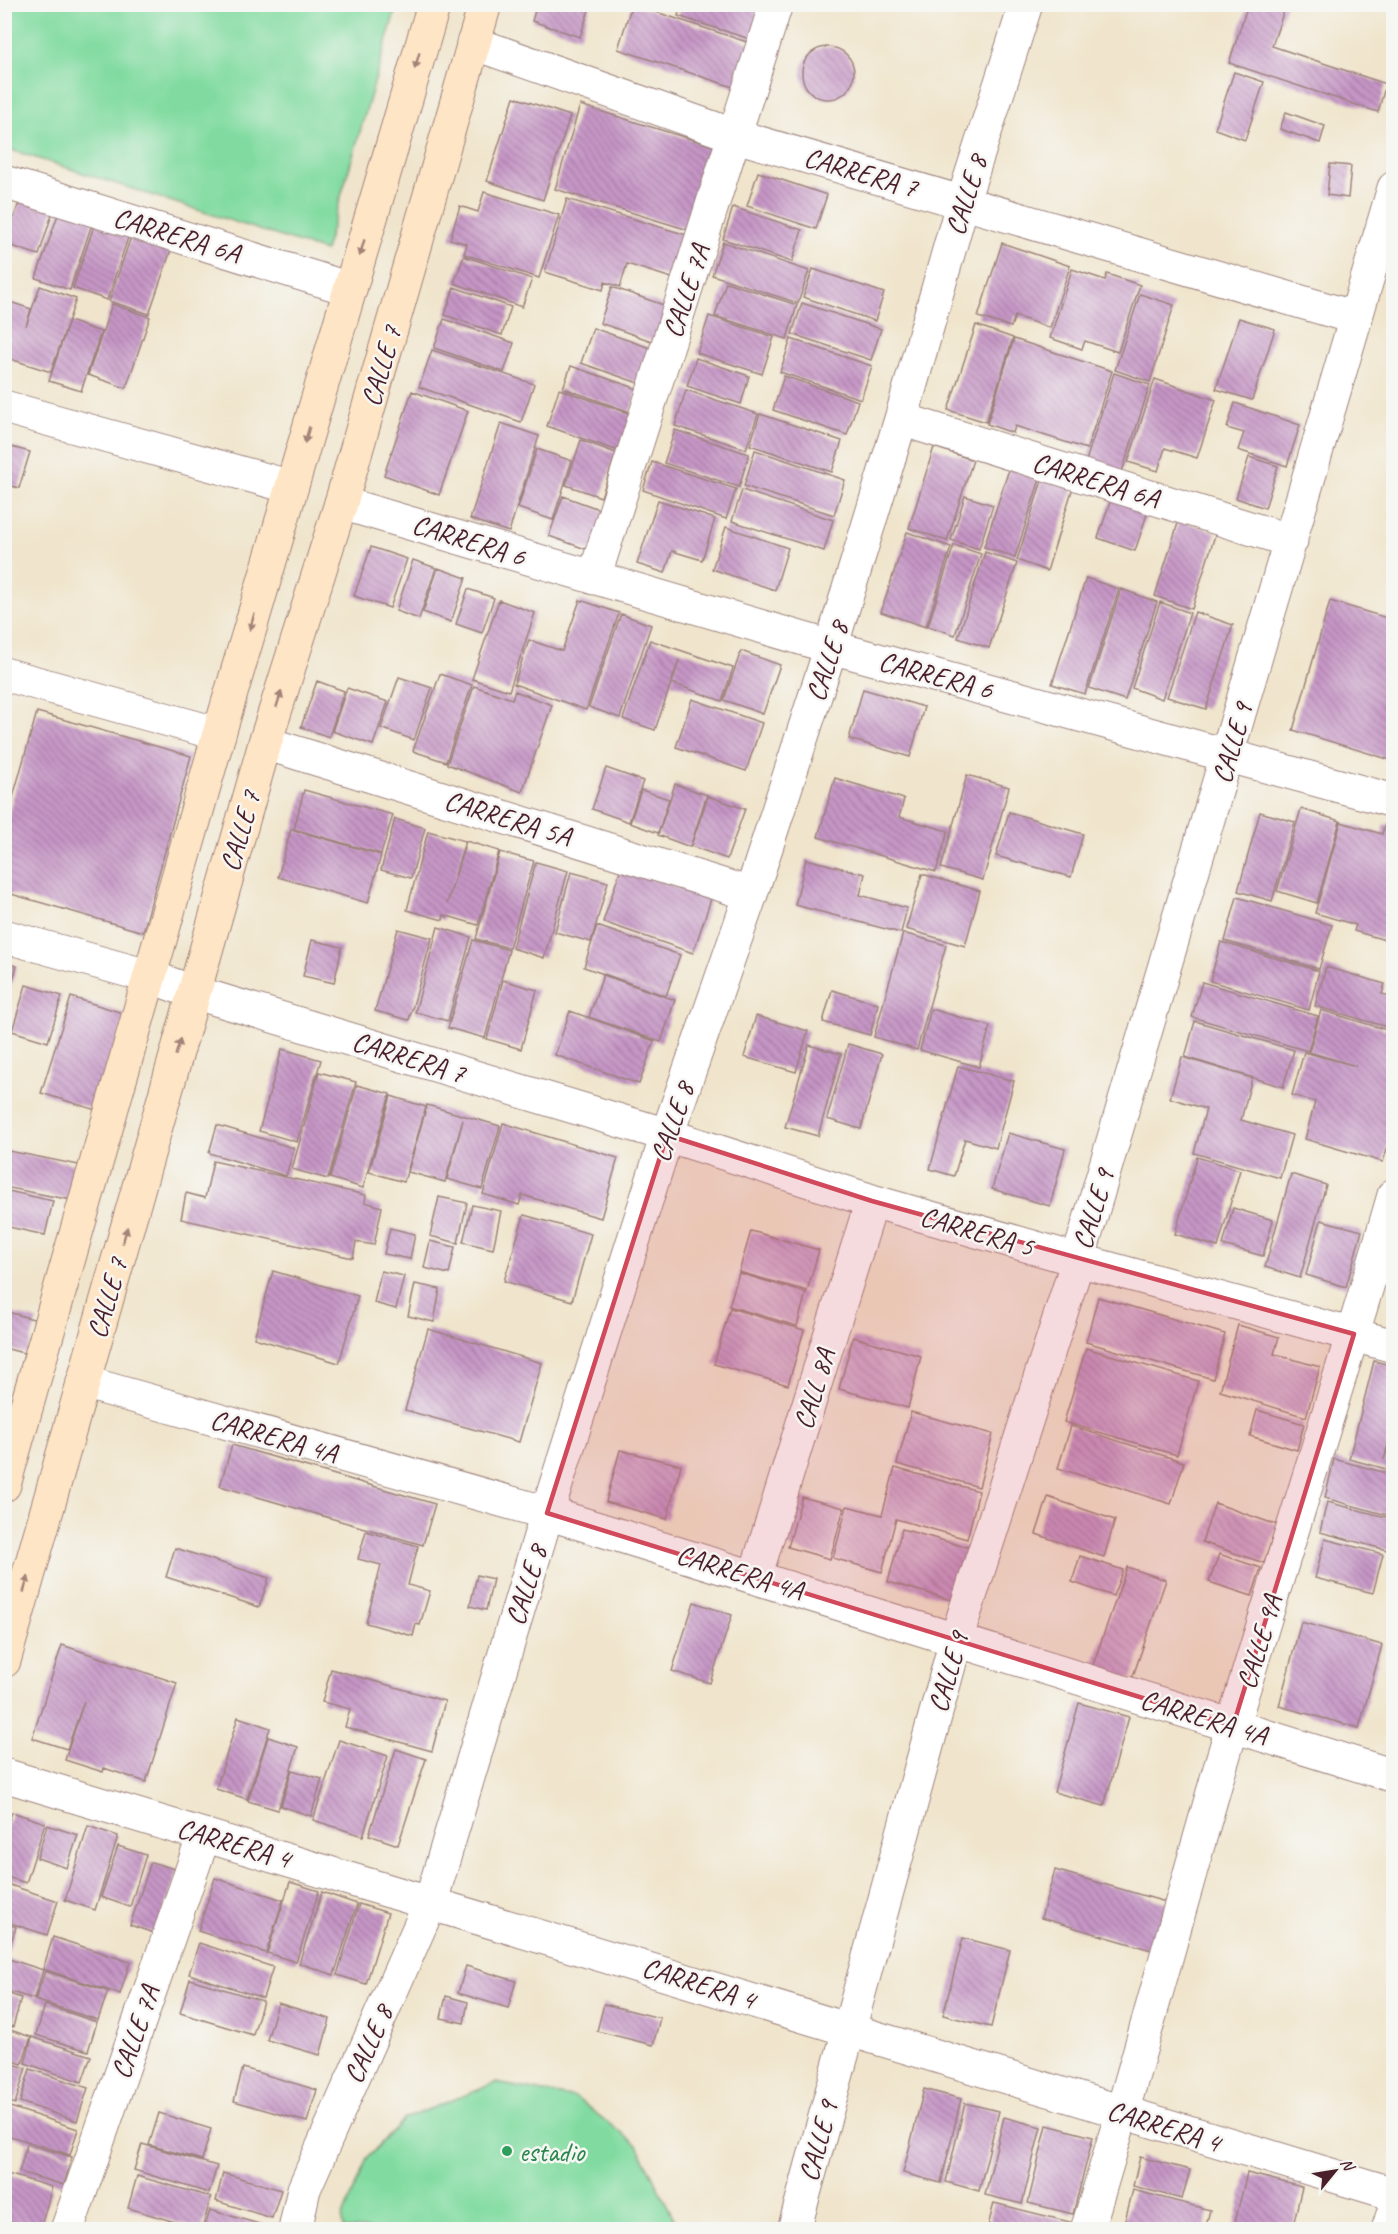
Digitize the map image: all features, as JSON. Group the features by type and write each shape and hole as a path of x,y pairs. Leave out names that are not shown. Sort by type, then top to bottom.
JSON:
{"main road":[{"name":"CALLE 7","path":"4,1485 219,734 434,4"},
{"name":"CALLE 7","path":"4,1660 193,992 266,743 341,503 485,4"}],"street":[{"name":"CALLE 7A","path":"594,578 776,4"},
{"name":"CALLE 8","path":"295,2229 304,2189 431,1901 547,1513 667,1135 751,894 831,647 901,419 963,201 1026,4"},
{"name":"CARRERA 7","path":"473,43 736,136 1356,318"},
{"name":"CARRERA 6A","path":"4,182 350,289"},
{"name":"CALLE 9","path":"794,2229 956,1640 1078,1260 1394,188"},
{"path":"4,407 291,488"},
{"name":"CARRERA 6A","path":"901,419 1291,541"},
{"name":"CARRERA 6","path":"341,503 831,647 1229,754 1394,801"},
{"path":"4,674 219,734"},
{"name":"CARRERA 5A","path":"266,743 751,894"},
{"path":"4,936 151,976"},
{"name":"CARRERA 7","path":"151,976 193,992 667,1135"},
{"name":"CARRERA 5","path":"667,1135 872,1201 1394,1346"},
{"name":"CALLE 9A","path":"1087,2229 1123,2114 1233,1726 1354,1334 1394,1195"},
{"name":"CALL 8A","path":"755,1577 872,1201"},
{"name":"CARRERA 4A","path":"83,1382 547,1513 1394,1776"},
{"name":"CARRERA 4","path":"4,1775 431,1901 1123,2114 1394,2194"},
{"name":"CALLE 7A","path":"67,2229 204,1834"},
{"path":"1388,2229 1394,2211"}],"highlighted area":[{"path":"667,1135 872,1201 1354,1334 1233,1726 547,1513"}],"green space":[{"path":"5,4 397,5 325,251 5,148"},
{"name":"estadio","path":"496,2083 576,2098 637,2145 674,2219 674,2229 343,2229 342,2219 367,2158 404,2119"}],"building":[{"path":"537,4 591,4 580,37 532,21"},
{"path":"632,4 753,44 739,89 618,49"},
{"path":"681,4 748,4 763,10 753,40 678,16"},
{"path":"1248,4 1286,4 1272,46 1386,84 1378,112 1229,63"},
{"path":"828,47 842,51 850,59 854,73 850,87 842,95 828,99 814,95 806,87 802,73 806,59 814,51"},
{"path":"1234,72 1264,82 1245,140 1215,129"},
{"path":"514,97 570,116 543,200 487,181"},
{"path":"580,105 726,150 695,232 555,189"},
{"path":"1286,112 1325,126 1320,143 1280,129"},
{"path":"1330,164 1351,166 1348,198 1327,195"},
{"path":"758,172 827,195 816,229 747,206"},
{"path":"484,192 559,215 539,278 464,254 467,244 450,239 460,206 478,212"},
{"path":"21,197 54,208 39,255 5,244"},
{"path":"567,199 690,236 678,280 627,264 620,287 605,282 603,290 545,272"},
{"path":"61,206 94,218 70,290 36,278"},
{"path":"733,207 802,230 792,262 723,239"},
{"path":"97,217 131,229 107,300 73,288"},
{"path":"134,228 174,241 149,314 109,301"},
{"path":"723,242 809,271 798,303 712,275"},
{"path":"1002,243 1070,266 1050,328 1015,316 1011,327 978,317"},
{"path":"464,256 532,279 522,307 454,283"},
{"path":"813,269 884,293 875,321 803,297"},
{"path":"1072,269 1105,280 1107,274 1140,285 1118,352 1085,341 1082,349 1050,338"},
{"path":"726,282 797,305 787,339 715,316"},
{"path":"40,286 76,299 51,372 4,357 4,300 31,309 26,326"},
{"path":"454,287 511,307 502,335 445,315"},
{"path":"612,287 675,309 663,345 600,323"},
{"path":"1140,294 1174,305 1150,382 1115,370"},
{"path":"802,303 881,329 871,360 792,334"},
{"path":"112,304 150,317 126,388 88,375"},
{"path":"709,316 774,337 762,374 697,353"},
{"path":"1239,318 1275,329 1252,400 1216,389"},
{"path":"444,319 514,343 504,372 434,348"},
{"path":"69,321 101,332 81,391 49,381"},
{"path":"976,325 1013,338 986,422 948,410"},
{"path":"593,328 656,350 644,385 581,363"},
{"path":"791,339 872,366 861,399 780,372"},
{"path":"1014,339 1112,371 1087,449 1015,426 1013,433 987,424"},
{"path":"432,350 534,384 521,422 419,387"},
{"path":"696,358 749,376 741,404 687,386"},
{"path":"571,366 638,389 630,412 563,388"},
{"path":"1114,373 1150,385 1121,475 1085,464"},
{"path":"784,376 858,401 847,435 773,410"},
{"path":"1155,379 1216,400 1197,458 1165,448 1158,471 1128,462"},
{"path":"559,389 634,415 621,452 547,426"},
{"path":"686,390 758,414 746,449 675,426"},
{"path":"412,391 468,411 439,495 384,475"},
{"path":"1235,403 1300,425 1287,466 1238,450 1244,433 1227,428"},
{"path":"760,414 842,441 832,472 750,445"},
{"path":"501,423 539,436 509,532 470,519"},
{"path":"675,430 749,454 739,487 664,463"},
{"path":"581,440 616,453 601,497 566,485"},
{"path":"4,445 30,452 19,488 4,484"},
{"path":"934,447 973,460 947,541 909,528"},
{"path":"537,449 572,461 553,520 518,508"},
{"path":"755,450 845,480 834,515 744,486"},
{"path":"1249,457 1278,466 1265,508 1236,498"},
{"path":"652,462 736,489 726,519 643,490"},
{"path":"1011,463 1042,473 1015,557 984,547"},
{"path":"1044,474 1074,484 1047,571 1017,560"},
{"path":"742,490 833,520 824,551 732,521"},
{"path":"563,496 607,512 594,552 549,536"},
{"path":"965,496 993,505 979,549 951,540"},
{"path":"1112,496 1149,508 1135,551 1098,538"},
{"path":"658,500 715,519 702,560 672,551 665,573 637,564"},
{"path":"1179,520 1216,532 1192,609 1155,596"},
{"path":"726,527 788,548 775,590 712,569"},
{"path":"907,532 951,547 926,627 881,612"},
{"path":"954,545 981,554 955,635 928,626"},
{"path":"371,547 407,559 390,608 354,596"},
{"path":"985,552 1017,563 989,648 958,638"},
{"path":"413,560 436,568 419,619 396,611"},
{"path":"438,568 466,578 451,622 423,612"},
{"path":"1086,578 1119,589 1085,694 1052,684"},
{"path":"468,589 494,598 482,633 456,624"},
{"path":"1121,589 1157,602 1125,700 1089,688"},
{"path":"499,600 535,613 509,691 472,679"},
{"path":"580,600 619,613 586,710 514,684 529,640 562,651"},
{"path":"1330,601 1394,620 1394,761 1293,730"},
{"path":"1160,602 1190,613 1162,699 1132,688"},
{"path":"1195,612 1233,625 1206,709 1167,697"},
{"path":"621,614 651,625 620,718 589,707"},
{"path":"650,640 733,668 722,701 672,683 679,660 655,730 623,719"},
{"path":"741,651 780,665 763,714 724,700"},
{"path":"440,674 472,685 446,762 413,751"},
{"path":"399,677 432,688 414,740 381,728"},
{"path":"317,681 344,691 329,737 301,727"},
{"path":"474,686 512,699 515,691 552,705 522,792 447,764"},
{"path":"347,688 388,702 373,745 332,731"},
{"path":"863,689 924,707 910,757 849,739"},
{"path":"692,699 762,723 746,771 676,747"},
{"path":"37,712 191,756 143,932 4,892 4,829"},
{"path":"606,768 643,781 629,822 592,809"},
{"path":"967,775 1009,787 983,880 941,868"},
{"path":"835,778 904,799 899,817 948,831 936,872 818,837"},
{"path":"675,784 707,795 690,847 658,835"},
{"path":"304,790 393,815 381,854 294,829"},
{"path":"641,790 669,799 658,833 630,823"},
{"path":"708,796 745,809 727,859 691,846"},
{"path":"1301,809 1340,821 1317,903 1277,891"},
{"path":"1009,812 1083,834 1071,877 996,856"},
{"path":"1260,812 1295,822 1272,901 1238,891"},
{"path":"395,819 425,828 411,878 381,870"},
{"path":"1341,822 1382,834 1385,824 1394,826 1392,942 1354,931 1356,925 1315,913"},
{"path":"291,829 381,855 368,903 278,877"},
{"path":"428,831 465,841 447,904 466,841 499,851 478,925 444,915 443,920 407,910"},
{"path":"500,852 534,861 509,948 476,939"},
{"path":"806,859 865,874 860,895 907,908 901,933 795,905"},
{"path":"536,862 568,871 544,958 512,948"},
{"path":"621,868 711,899 693,953 603,922"},
{"path":"571,872 608,882 591,942 555,932"},
{"path":"922,874 980,891 965,946 906,929"},
{"path":"1237,897 1332,925 1319,969 1225,941"},
{"path":"597,926 680,955 666,996 584,967"},
{"path":"438,927 471,937 448,1021 415,1012"},
{"path":"398,929 432,938 409,1020 375,1011"},
{"path":"903,933 946,945 917,1050 874,1037"},
{"path":"312,940 342,947 334,983 303,976"},
{"path":"473,940 509,950 485,1038 448,1028"},
{"path":"1221,942 1319,971 1309,1010 1210,981"},
{"path":"4,963 17,966 11,986 4,984"},
{"path":"1326,967 1385,984 1382,994 1394,997 1394,1029 1315,1006"},
{"path":"603,975 675,1000 661,1042 589,1017"},
{"path":"503,980 537,990 521,1049 487,1039"},
{"path":"1202,982 1318,1016 1308,1051 1192,1017"},
{"path":"26,985 62,996 48,1042 12,1031"},
{"path":"832,990 878,1004 870,1035 823,1022"},
{"path":"71,997 126,1014 96,1110 41,1093"},
{"path":"931,1009 990,1026 979,1067 920,1050"},
{"path":"1321,1010 1394,1032 1394,1126 1383,1162 1305,1139 1315,1102 1292,1095 1304,1052 1356,1066 1309,1052"},
{"path":"570,1011 654,1041 639,1084 555,1055"},
{"path":"756,1016 808,1031 796,1072 744,1057"},
{"path":"1195,1021 1294,1050 1283,1087 1185,1057"},
{"path":"848,1044 882,1054 861,1129 827,1119"},
{"path":"809,1045 841,1054 818,1136 785,1127"},
{"path":"282,1049 321,1060 297,1142 259,1131"},
{"path":"1182,1057 1252,1078 1241,1120 1292,1135 1280,1178 1194,1153 1206,1109 1170,1098"},
{"path":"958,1066 1014,1081 996,1148 965,1139 954,1176 930,1169"},
{"path":"319,1072 356,1082 328,1179 292,1169"},
{"path":"357,1085 390,1094 363,1188 330,1178"},
{"path":"391,1096 426,1107 404,1182 369,1172"},
{"path":"427,1105 500,1126 482,1189 447,1179 463,1120 445,1182 408,1172"},
{"path":"503,1123 618,1158 601,1218 522,1195 519,1205 483,1194"},
{"path":"217,1125 294,1148 286,1176 209,1153"},
{"path":"1008,1133 1065,1149 1050,1206 992,1189"},
{"path":"4,1150 79,1165 72,1200 4,1187"},
{"path":"1197,1157 1240,1170 1218,1247 1175,1234"},
{"path":"213,1161 366,1195 365,1202 382,1207 374,1245 356,1242 353,1258 181,1219 186,1193 205,1198"},
{"path":"1291,1174 1326,1185 1300,1278 1265,1267"},
{"path":"4,1190 53,1201 45,1235 4,1226"},
{"path":"439,1197 467,1203 458,1243 430,1236"},
{"path":"472,1205 501,1211 493,1249 463,1242"},
{"path":"1233,1208 1273,1220 1263,1256 1223,1245"},
{"path":"524,1215 591,1234 572,1301 504,1281"},
{"path":"1321,1220 1362,1231 1346,1287 1306,1275"},
{"path":"390,1228 415,1234 410,1259 384,1254"},
{"path":"751,1231 819,1250 807,1291 739,1272"},
{"path":"430,1241 455,1247 449,1274 424,1268"},
{"path":"273,1271 358,1296 339,1363 254,1338"},
{"path":"381,1271 404,1276 396,1309 374,1303"},
{"path":"739,1273 806,1293 797,1326 729,1306"},
{"path":"415,1284 440,1289 434,1322 408,1316"},
{"path":"1098,1297 1225,1334 1213,1379 1086,1342"},
{"path":"730,1308 804,1330 788,1385 714,1364"},
{"path":"4,1311 37,1320 27,1354 4,1348"},
{"path":"1238,1325 1279,1337 1274,1354 1320,1367 1306,1417 1220,1391"},
{"path":"428,1329 542,1363 519,1442 405,1410"},
{"path":"853,1337 921,1356 908,1408 839,1389"},
{"path":"1086,1348 1198,1381 1177,1455 1064,1422"},
{"path":"1374,1361 1394,1366 1394,1421 1384,1460 1394,1429 1394,1471 1349,1459"},
{"path":"1257,1410 1304,1424 1297,1450 1250,1436"},
{"path":"911,1412 993,1434 979,1487 897,1464"},
{"path":"1071,1426 1184,1462 1171,1504 1058,1468"},
{"path":"232,1445 435,1504 423,1545 220,1486"},
{"path":"620,1450 681,1465 667,1519 606,1502"},
{"path":"1334,1459 1394,1475 1394,1517 1325,1498"},
{"path":"895,1468 979,1491 967,1539 896,1519 882,1572 833,1558 847,1506 882,1515"},
{"path":"802,1497 844,1508 830,1559 788,1547"},
{"path":"1048,1497 1115,1520 1104,1557 1036,1534"},
{"path":"1327,1502 1394,1519 1394,1552 1320,1532"},
{"path":"1215,1503 1277,1525 1264,1563 1202,1542"},
{"path":"902,1529 973,1549 959,1602 888,1582"},
{"path":"366,1531 418,1546 408,1585 430,1591 420,1625 416,1624 413,1636 366,1623 381,1565 358,1559"},
{"path":"1325,1539 1383,1554 1373,1593 1315,1578"},
{"path":"175,1548 269,1578 259,1607 166,1577"},
{"path":"1219,1554 1261,1568 1252,1596 1209,1582"},
{"path":"1080,1556 1123,1570 1113,1596 1072,1582"},
{"path":"1127,1567 1166,1580 1132,1679 1093,1665"},
{"path":"477,1575 493,1579 486,1610 470,1606"},
{"path":"694,1602 732,1615 710,1683 672,1671"},
{"path":"1301,1622 1382,1645 1359,1728 1279,1706"},
{"path":"62,1645 177,1683 146,1782 104,1768 103,1772 65,1760 84,1701 67,1749 32,1738"},
{"path":"331,1669 445,1701 432,1751 345,1727 350,1709 322,1702"},
{"path":"1079,1703 1129,1717 1104,1806 1054,1792"},
{"path":"238,1717 270,1728 247,1799 216,1789"},
{"path":"268,1737 298,1747 278,1810 248,1801"},
{"path":"339,1740 388,1756 363,1836 313,1820"},
{"path":"396,1749 426,1759 398,1845 369,1835"},
{"path":"292,1770 322,1779 311,1816 281,1806"},
{"path":"12,1812 45,1823 26,1883 4,1876 4,1835"},
{"path":"47,1825 78,1835 67,1868 37,1858"},
{"path":"88,1826 118,1836 95,1910 65,1900"},
{"path":"118,1846 146,1855 130,1907 101,1897"},
{"path":"151,1862 178,1870 157,1934 130,1925"},
{"path":"1055,1870 1169,1903 1155,1951 1041,1918"},
{"path":"215,1878 283,1900 266,1953 198,1931"},
{"path":"290,1882 319,1891 296,1962 267,1953"},
{"path":"4,1883 58,1901 47,1935 4,1921"},
{"path":"322,1892 357,1904 334,1975 299,1963"},
{"path":"359,1904 388,1913 366,1984 337,1975"},
{"path":"4,1923 16,1927 6,1958 43,1970 34,1999 4,1990"},
{"path":"53,1937 130,1962 120,1994 43,1969"},
{"path":"963,1938 1010,1950 991,2027 943,2015"},
{"path":"199,1943 273,1967 263,1998 189,1974"},
{"path":"466,1966 516,1981 508,2008 458,1993"},
{"path":"45,1971 108,1991 98,2020 35,2000"},
{"path":"190,1979 263,2001 253,2035 180,2013"},
{"path":"4,1992 21,1998 13,2027 4,2024"},
{"path":"446,1996 468,2002 464,2023 441,2018"},
{"path":"278,2003 330,2019 320,2055 267,2040"},
{"path":"604,2004 660,2018 653,2045 597,2031"},
{"path":"45,2005 97,2022 88,2051 36,2035"},
{"path":"4,2028 31,2037 22,2064 4,2058"},
{"path":"32,2037 91,2056 82,2082 25,2063"},
{"path":"4,2061 26,2068 15,2104 4,2100"},
{"path":"243,2068 317,2090 307,2122 234,2101"},
{"path":"30,2069 88,2088 77,2121 20,2102"},
{"path":"924,2089 961,2099 941,2183 903,2173"},
{"path":"965,2103 999,2111 979,2191 946,2182"},
{"path":"4,2105 78,2129 70,2155 4,2134"},
{"path":"159,2113 211,2129 202,2160 149,2145"},
{"path":"1004,2117 1041,2127 1022,2204 985,2195"},
{"path":"1047,2125 1093,2137 1073,2214 1028,2203"},
{"path":"27,2144 72,2157 64,2185 19,2172"},
{"path":"142,2144 217,2166 209,2193 134,2170"},
{"path":"1140,2157 1190,2170 1182,2199 1133,2186"},
{"path":"4,2173 52,2187 40,2230 4,2220"},
{"path":"223,2173 281,2190 272,2218 216,2201"},
{"path":"1247,2173 1302,2187 1292,2230 1233,2230"},
{"path":"137,2176 211,2197 202,2230 128,2208"},
{"path":"1133,2190 1210,2210 1205,2230 1161,2230 1125,2220"},
{"path":"994,2203 1070,2222 1069,2230 987,2230"},
{"path":"210,2210 270,2227 269,2230 204,2230"}],"place":[{"name":"estadio","path":"507,2151"}]}
